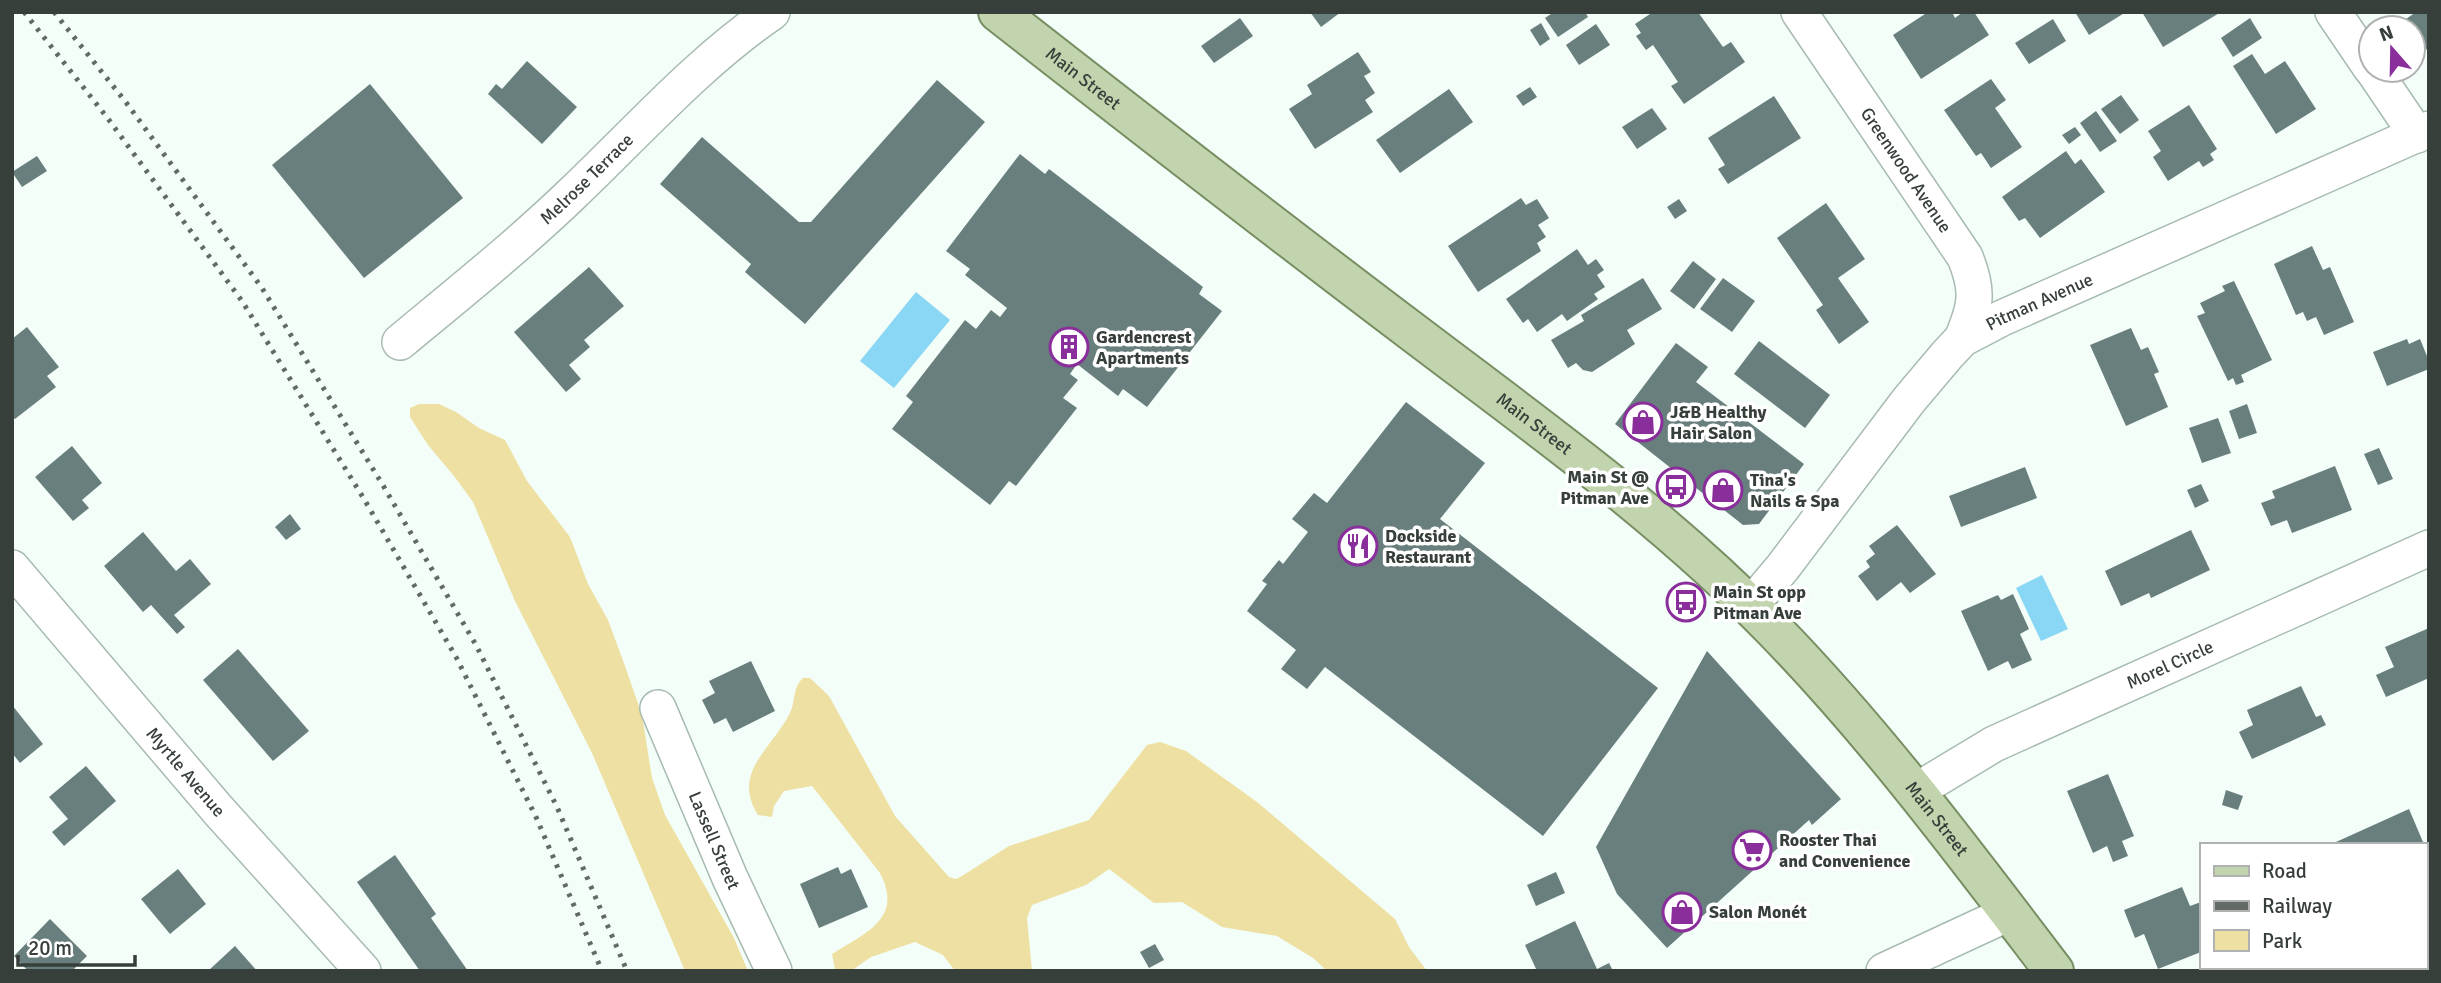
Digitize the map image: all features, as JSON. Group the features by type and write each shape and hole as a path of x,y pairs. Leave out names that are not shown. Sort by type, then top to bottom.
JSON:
{"main road":[{"name":"Main Street","path":"998,12 1619,490 1681,542 1750,606 1832,693 1916,791 2054,971"}],"street":[{"name":"Melrose Terrace","path":"400,342 484,273 573,193 665,100 772,12"},
{"name":"Greenwood Avenue","path":"1799,12 1965,257 1972,275 1975,298 1972,316 1962,339"},
{"path":"2333,12 2357,47"},
{"path":"2384,84 2423,132"},
{"name":"Pitman Avenue","path":"1750,606 1783,567 1909,400 1962,339 2011,314 2423,132"},
{"name":"Morel Circle","path":"1916,791 1986,748 2429,548"},
{"name":"Myrtle Avenue","path":"12,568 218,810 363,971"},
{"name":"Lassell Street","path":"658,708 730,878 774,971"},
{"path":"1884,971 2009,913"}],"green space":[{"path":"419,404 439,404 505,440 527,481 570,537 588,584 608,620 642,715 652,778 665,815 734,938 748,971 685,971 592,753 515,601 473,502 428,445 410,417 410,408"},
{"path":"803,678 810,678 829,696 895,816 949,877 956,879 962,876 1009,846 1089,820 1147,745 1160,742 1186,751 1257,802 1395,919 1409,947 1427,971 1327,971 1313,958 1277,936 1222,927 1182,902 1154,903 1109,869 1086,885 1032,905 1027,918 1032,971 955,971 943,955 915,942 871,957 851,971 835,969 832,954 868,931 884,913 886,889 880,873 812,786 784,791 774,806 772,817 758,815 751,800 749,786 757,761 790,713 797,686"}],"water":[{"path":"916,292 950,320 894,388 860,361"},
{"path":"2042,575 2068,629 2041,641 2016,588"}],"building":[{"path":"1310,12 1341,12 1321,27"},
{"path":"1554,12 1585,12 1588,17 1558,37 1545,18"},
{"path":"1653,12 1698,12 1723,47 1731,42 1745,62 1684,104 1671,86 1678,82 1653,45 1646,50 1636,36 1641,33 1635,24"},
{"path":"1928,12 1952,12 1955,18 1963,12 1974,12 1989,35 1921,79 1893,35"},
{"path":"2075,12 2126,12 2089,35"},
{"path":"2142,12 2221,12 2163,47"},
{"path":"2429,12 2429,53 2427,14 2413,14"},
{"path":"1240,18 1253,36 1214,63 1201,46"},
{"path":"2250,18 2262,38 2233,57 2221,38"},
{"path":"2053,19 2066,41 2029,64 2015,43"},
{"path":"1541,23 1550,39 1540,46 1530,30"},
{"path":"1596,24 1610,45 1579,65 1566,45"},
{"path":"1358,52 1371,72 1364,76 1375,93 1365,100 1373,112 1315,149 1289,109 1312,94 1307,85"},
{"path":"2252,54 2265,74 2285,61 2316,109 2276,134 2233,66"},
{"path":"527,61 577,107 542,144 488,94 496,84 502,89"},
{"path":"1991,79 2006,100 1995,108 2022,147 1991,168 1981,153 1976,156 1944,110"},
{"path":"937,80 985,122 805,324 745,272 751,264 660,184 702,137 799,222 811,222"},
{"path":"370,84 463,198 364,278 272,165"},
{"path":"1530,87 1537,97 1523,106 1516,96"},
{"path":"1449,89 1473,122 1400,173 1376,140"},
{"path":"2121,95 2139,120 2120,134 2101,109"},
{"path":"1774,96 1801,138 1728,184 1718,169 1725,165 1708,138"},
{"path":"2189,105 2217,149 2210,154 2214,160 2203,167 2199,161 2168,181 2153,157 2161,151 2148,131"},
{"path":"1652,108 1667,129 1637,149 1622,127"},
{"path":"2096,111 2117,141 2100,152 2080,123"},
{"path":"2075,127 2081,135 2069,144 2062,135"},
{"path":"2066,151 2075,164 2081,159 2105,192 2040,238 2025,218 2019,221 2002,197"},
{"name":"Gardencrest Apartments","path":"1020,154 1045,174 1049,169 1203,287 1199,294 1222,311 1147,407 1123,389 1118,396 1077,364 1070,374 1078,380 1063,398 1077,408 1016,486 1009,481 990,505 892,429 913,402 906,396 965,320 976,329 991,310 1000,317 1007,308 965,275 970,269 946,251"},
{"path":"37,156 47,171 22,187 12,172"},
{"path":"1521,198 1526,205 1537,199 1549,218 1538,225 1546,237 1537,243 1541,251 1478,292 1448,246"},
{"path":"1679,199 1687,211 1675,219 1667,207"},
{"path":"1826,203 1865,259 1838,278 1869,322 1839,344 1816,310 1823,305 1777,238"},
{"path":"2312,246 2323,270 2330,267 2354,322 2324,335 2316,317 2307,321 2303,312 2296,315 2274,264"},
{"path":"1577,249 1588,265 1596,259 1604,270 1597,275 1605,287 1594,294 1598,299 1567,321 1562,314 1537,332 1528,319 1523,323 1506,299"},
{"path":"1693,261 1716,279 1694,309 1670,291"},
{"path":"589,267 624,306 584,340 590,347 569,365 581,379 566,392 514,332"},
{"path":"1643,278 1662,309 1627,330 1635,344 1592,372 1583,370 1576,363 1568,368 1551,340 1584,321 1581,315"},
{"path":"1723,278 1755,301 1732,332 1700,309"},
{"path":"2234,281 2272,360 2241,375 2244,382 2236,385 2233,378 2228,381 2197,316 2205,313 2200,303 2225,291 2222,286"},
{"path":"27,327 59,367 47,376 56,387 15,419 12,416 12,339"},
{"path":"2131,328 2141,350 2148,347 2159,372 2154,374 2168,407 2126,426 2090,345"},
{"path":"2407,339 2409,344 2420,339 2429,361 2429,369 2387,386 2373,352"},
{"path":"1759,341 1830,395 1805,428 1734,374"},
{"path":"1676,343 1708,367 1696,382 1804,464 1759,524 1743,525 1615,424"},
{"path":"1406,402 1485,463 1440,519 1658,688 1543,836 1325,667 1307,689 1281,669 1296,650 1247,611 1267,584 1262,581 1279,560 1283,564 1308,532 1292,519 1314,493 1327,503"},
{"path":"2247,404 2257,433 2239,439 2229,411"},
{"path":"2218,418 2231,453 2202,463 2189,428"},
{"path":"72,446 102,483 82,500 89,508 73,521 35,477"},
{"path":"2379,448 2393,479 2378,485 2364,454"},
{"path":"2335,466 2352,510 2292,533 2287,520 2271,526 2261,503 2275,498 2272,491"},
{"path":"2025,467 2037,498 1961,527 1949,496"},
{"path":"2201,484 2209,501 2195,508 2187,490"},
{"path":"290,514 301,529 286,540 275,527"},
{"path":"1897,525 1936,574 1910,593 1901,582 1877,601 1858,576 1870,567 1866,561 1875,554 1869,546"},
{"path":"2191,530 2210,570 2151,598 2149,593 2121,606 2105,571"},
{"path":"143,532 176,571 190,559 211,584 174,615 185,627 177,634 151,605 143,612 104,566"},
{"path":"2013,594 2029,629 2020,634 2032,660 2012,669 2008,661 1988,671 1961,611 1998,595 2001,600"},
{"path":"2429,628 2429,678 2386,697 2376,675 2394,667 2385,647"},
{"path":"238,649 309,731 273,761 203,680"},
{"path":"1707,651 1841,799 1812,825 1809,820 1667,948 1617,894 1596,847"},
{"path":"751,661 775,711 733,732 726,718 714,724 702,700 715,693 709,681"},
{"path":"2301,686 2316,717 2321,715 2326,725 2252,759 2239,732 2253,725 2247,710"},
{"path":"12,705 43,744 20,763 12,753"},
{"path":"86,766 116,801 64,846 52,832 68,819 49,797"},
{"path":"2108,774 2134,836 2122,841 2128,856 2113,862 2107,846 2093,853 2067,791"},
{"path":"2226,790 2243,796 2238,810 2222,805"},
{"path":"2409,809 2423,842 2336,843"},
{"path":"395,855 436,914 431,918 468,971 420,971 357,882"},
{"path":"838,867 841,874 851,869 868,907 819,928 800,884"},
{"path":"178,869 206,904 170,934 141,899"},
{"path":"1556,872 1565,893 1536,906 1527,885"},
{"path":"2182,887 2190,906 2200,902 2200,952 2158,969 2144,934 2135,938 2124,910"},
{"path":"50,919 87,956 72,971 28,971 14,956"},
{"path":"1575,921 1597,969 1609,963 1613,971 1537,971 1525,945"},
{"path":"1155,944 1164,960 1149,968 1140,952"},
{"path":"235,946 257,971 208,971"}],"railway":[{"path":"24,12 106,116 242,301 364,499 456,657 536,817 602,971"},
{"path":"54,12 125,101 262,288 384,487 476,645 557,807 627,971"}],"place":[{"name":"Gardencrest Apartments","path":"1069,347"},
{"name":"J&B Healthy Hair Salon","path":"1643,422"},
{"name":"Main St @ Pitman Ave","path":"1676,487"},
{"name":"Tina's Nails & Spa","path":"1723,490"},
{"name":"Dockside Restaurant","path":"1358,546"},
{"name":"Main St opp Pitman Ave","path":"1686,602"},
{"name":"Rooster Thai and Convenience","path":"1752,850"},
{"name":"Salon Monét","path":"1682,912"}]}
